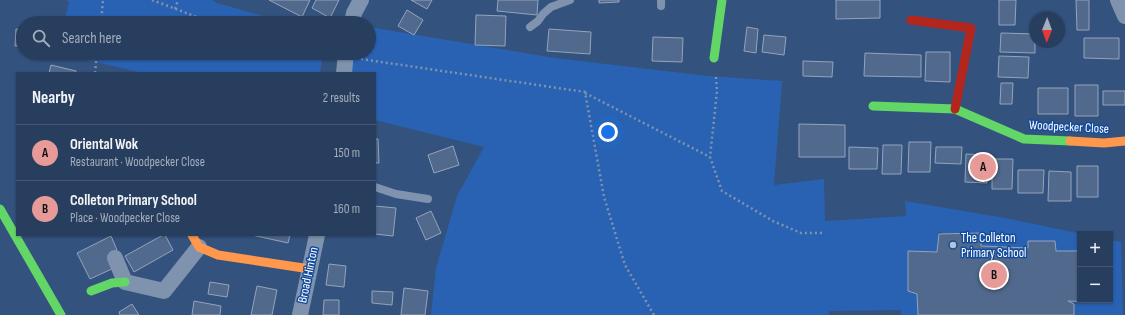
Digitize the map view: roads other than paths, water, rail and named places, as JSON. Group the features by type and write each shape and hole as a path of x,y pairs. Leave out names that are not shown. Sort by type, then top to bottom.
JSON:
{"street":[{"path":"353,16 361,0"},
{"path":"714,58 722,0"},
{"path":"1118,0 1125,16"},
{"path":"911,20 971,28 955,109"},
{"path":"344,72 345,60"},
{"name":"Woodpecker Close","path":"873,106 955,109 1024,139 1104,143 1125,141"},
{"path":"0,209 61,315"},
{"name":"Broad Hinton","path":"300,315 316,236"},
{"path":"91,291 112,283 125,282 164,291 196,241 218,255 310,269"},
{"path":"114,258 125,282"}],"lane":[{"path":"530,27 551,7 570,0"},
{"path":"376,188 396,194 428,199"}],"place":[{"name":"Oriental Wok","path":"983,167"},
{"name":"The Colleton Primary School","path":"953,245"},
{"name":"Colleton Primary School","path":"994,275"}]}
